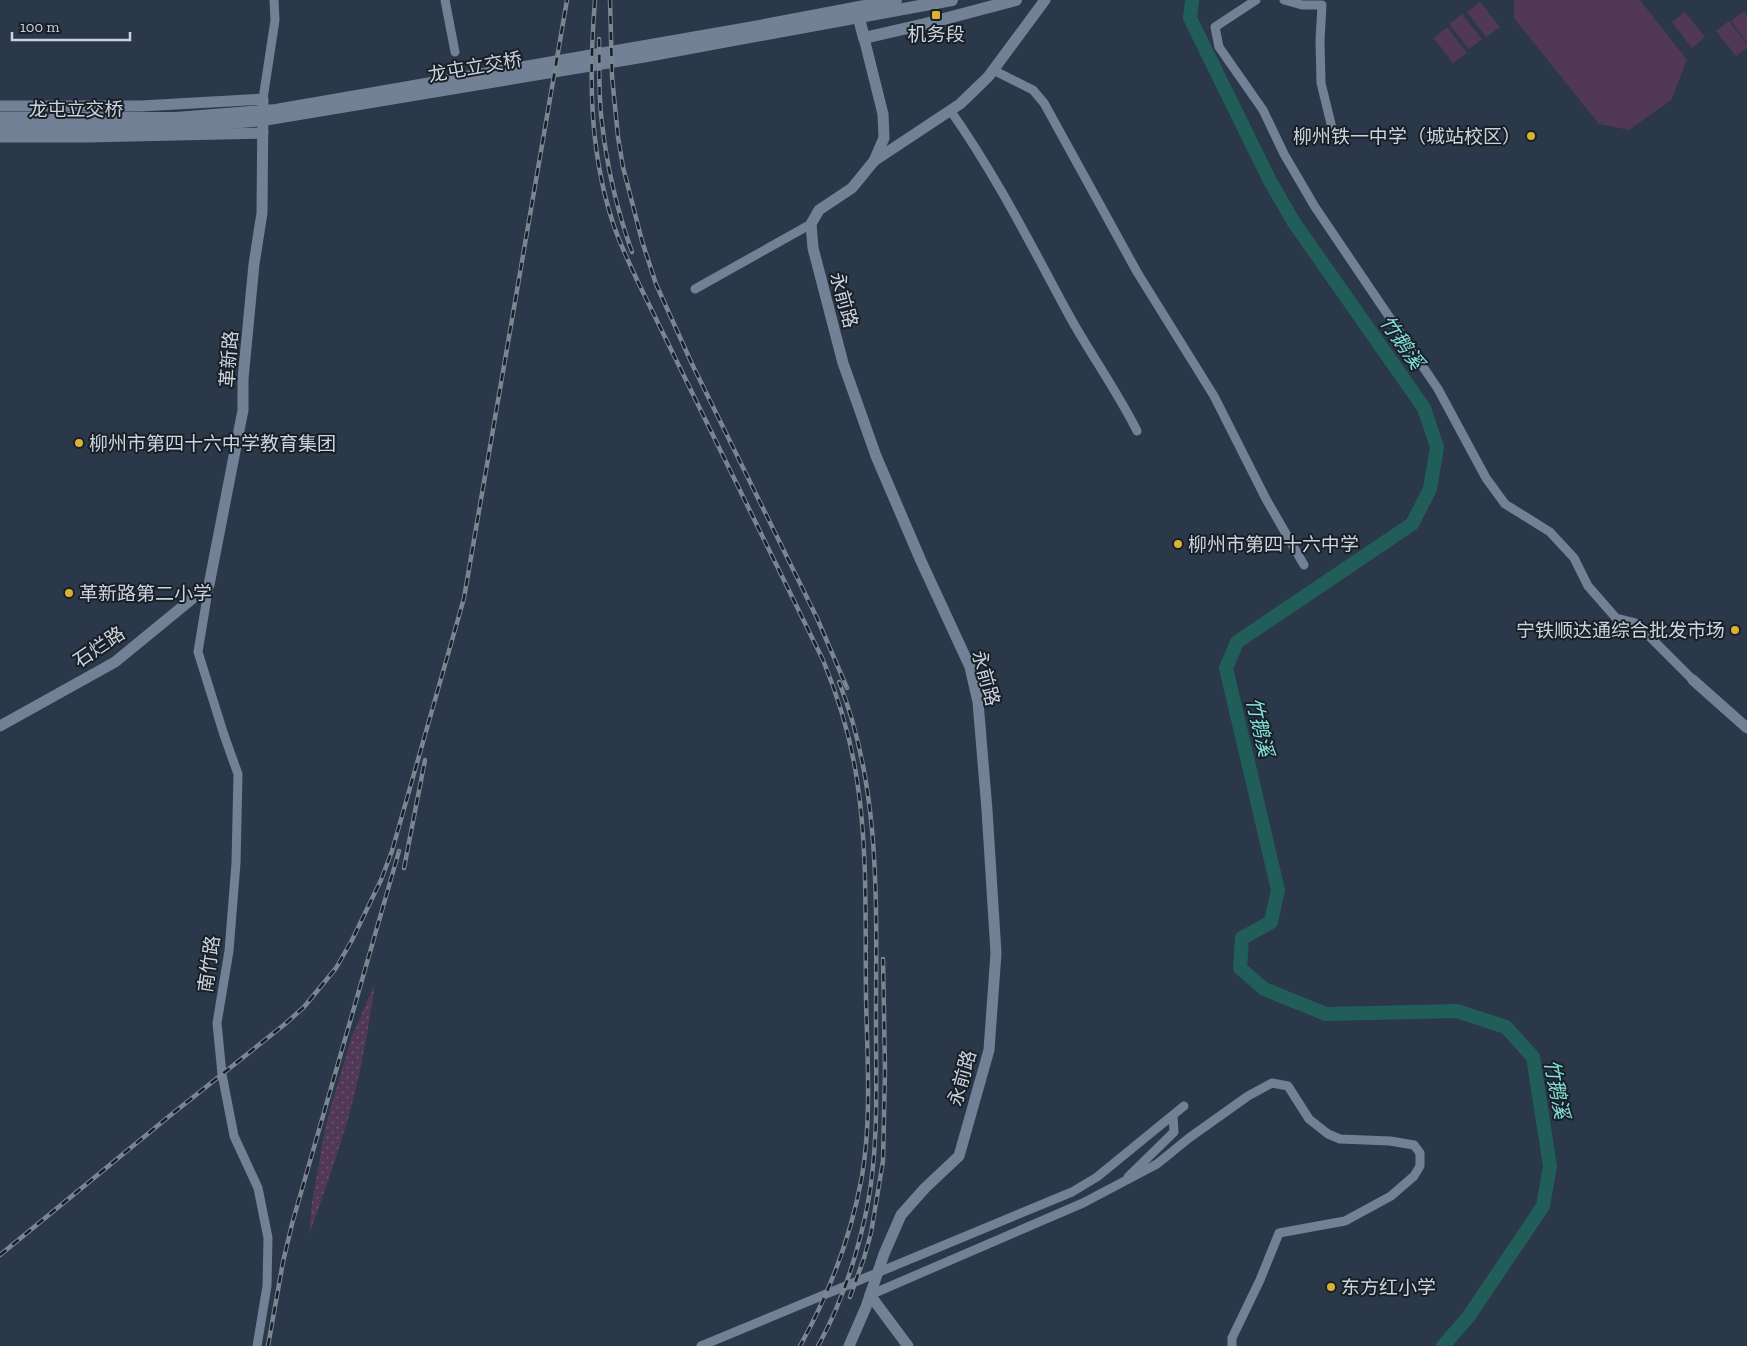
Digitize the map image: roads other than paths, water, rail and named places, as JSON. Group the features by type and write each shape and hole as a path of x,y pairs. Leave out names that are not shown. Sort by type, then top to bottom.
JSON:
{"main road":[{"path":"854,0 864,38 1016,0"},
{"name":"龙屯立交桥","path":"0,118 176,118 276,110 743,29 896,0"},
{"name":"龙屯立交桥","path":"0,127 182,127 263,120 646,56 952,0"}],"street":[{"path":"0,106 141,106 263,99 275,20 274,0"},
{"path":"445,0 455,52"},
{"path":"695,289 811,224 820,210 852,188 874,162 960,104 993,70 1045,0"},
{"path":"1256,0 1215,27 1219,48 1263,110 1284,154 1316,207 1438,389 1486,478 1505,504 1550,532 1574,558 1588,586 1616,618 1636,623 1693,680 1747,728"},
{"path":"1284,0 1302,5 1322,5 1320,40 1322,83 1333,132"},
{"path":"864,38 883,114 884,138 874,162"},
{"path":"993,70 1033,90 1044,103 1137,272 1214,396 1266,499 1304,565"},
{"name":"革新路","path":"209,585 243,410 252,283 262,213 263,99"},
{"path":"950,110 974,144 1072,321 1124,405 1137,431"},
{"path":"0,137 263,133"},
{"name":"永前路","path":"811,224 812,248 843,362 876,456 921,561 970,667 978,702 996,943 989,1050 959,1156 925,1188 901,1215 848,1346"},
{"name":"石烂路","path":"0,726 115,662 209,585"},
{"name":"南竹路","path":"209,585 198,652 238,774 236,863 229,951 217,1023 222,1074 234,1136 258,1188 268,1238 267,1286 257,1346"},
{"path":"908,1346 870,1295 1083,1203 1120,1184 1157,1164 1189,1138 1248,1096 1272,1083 1288,1086 1308,1119 1328,1134 1340,1139 1390,1141 1414,1145 1420,1153 1420,1166 1414,1176 1391,1196 1345,1221 1279,1233 1260,1280 1232,1338 1232,1346"},
{"path":"701,1346 1072,1192 1097,1177 1184,1106"},
{"path":"1120,1184 1174,1132 1172,1116"}],"waterway":[{"name":"竹鹅溪","path":"1192,0 1190,18 1269,179 1293,221 1424,408 1437,447 1430,489 1412,524 1237,642 1226,668 1278,890 1271,922 1242,938 1240,968 1264,989 1326,1014 1457,1011 1506,1027 1533,1057 1550,1166 1543,1206 1469,1316 1443,1346"}],"railway":[{"path":"0,1255 304,1007 336,968 381,880 392,851 464,598 567,0"},
{"path":"595,0 592,55 595,138 604,193 614,228 637,280 823,660 844,719 857,780 861,807 865,888 868,1086 865,1154 852,1221 838,1264 821,1305 800,1346"},
{"path":"610,0 612,76 618,137 623,167 642,241 656,284 692,364 817,618 847,688"},
{"path":"599,39 600,102 604,140 613,189 632,252"},
{"path":"818,1346 841,1296 863,1226 871,1185 876,1116 876,893 874,850 870,807 863,765 853,723 839,682"},
{"path":"404,868 425,760"},
{"path":"268,1346 292,1224 399,851"},
{"path":"850,1297 871,1233 883,1161 885,1070 883,959"}],"place":[{"name":"机务段","path":"936,15"},
{"name":"柳州铁一中学（城站校区）","path":"1531,136"},
{"name":"柳州市第四十六中学教育集团","path":"79,443"},
{"name":"柳州市第四十六中学","path":"1178,544"},
{"name":"革新路第二小学","path":"69,593"},
{"name":"宁铁顺达通综合批发市场","path":"1735,630"},
{"name":"东方红小学","path":"1331,1287"}]}
